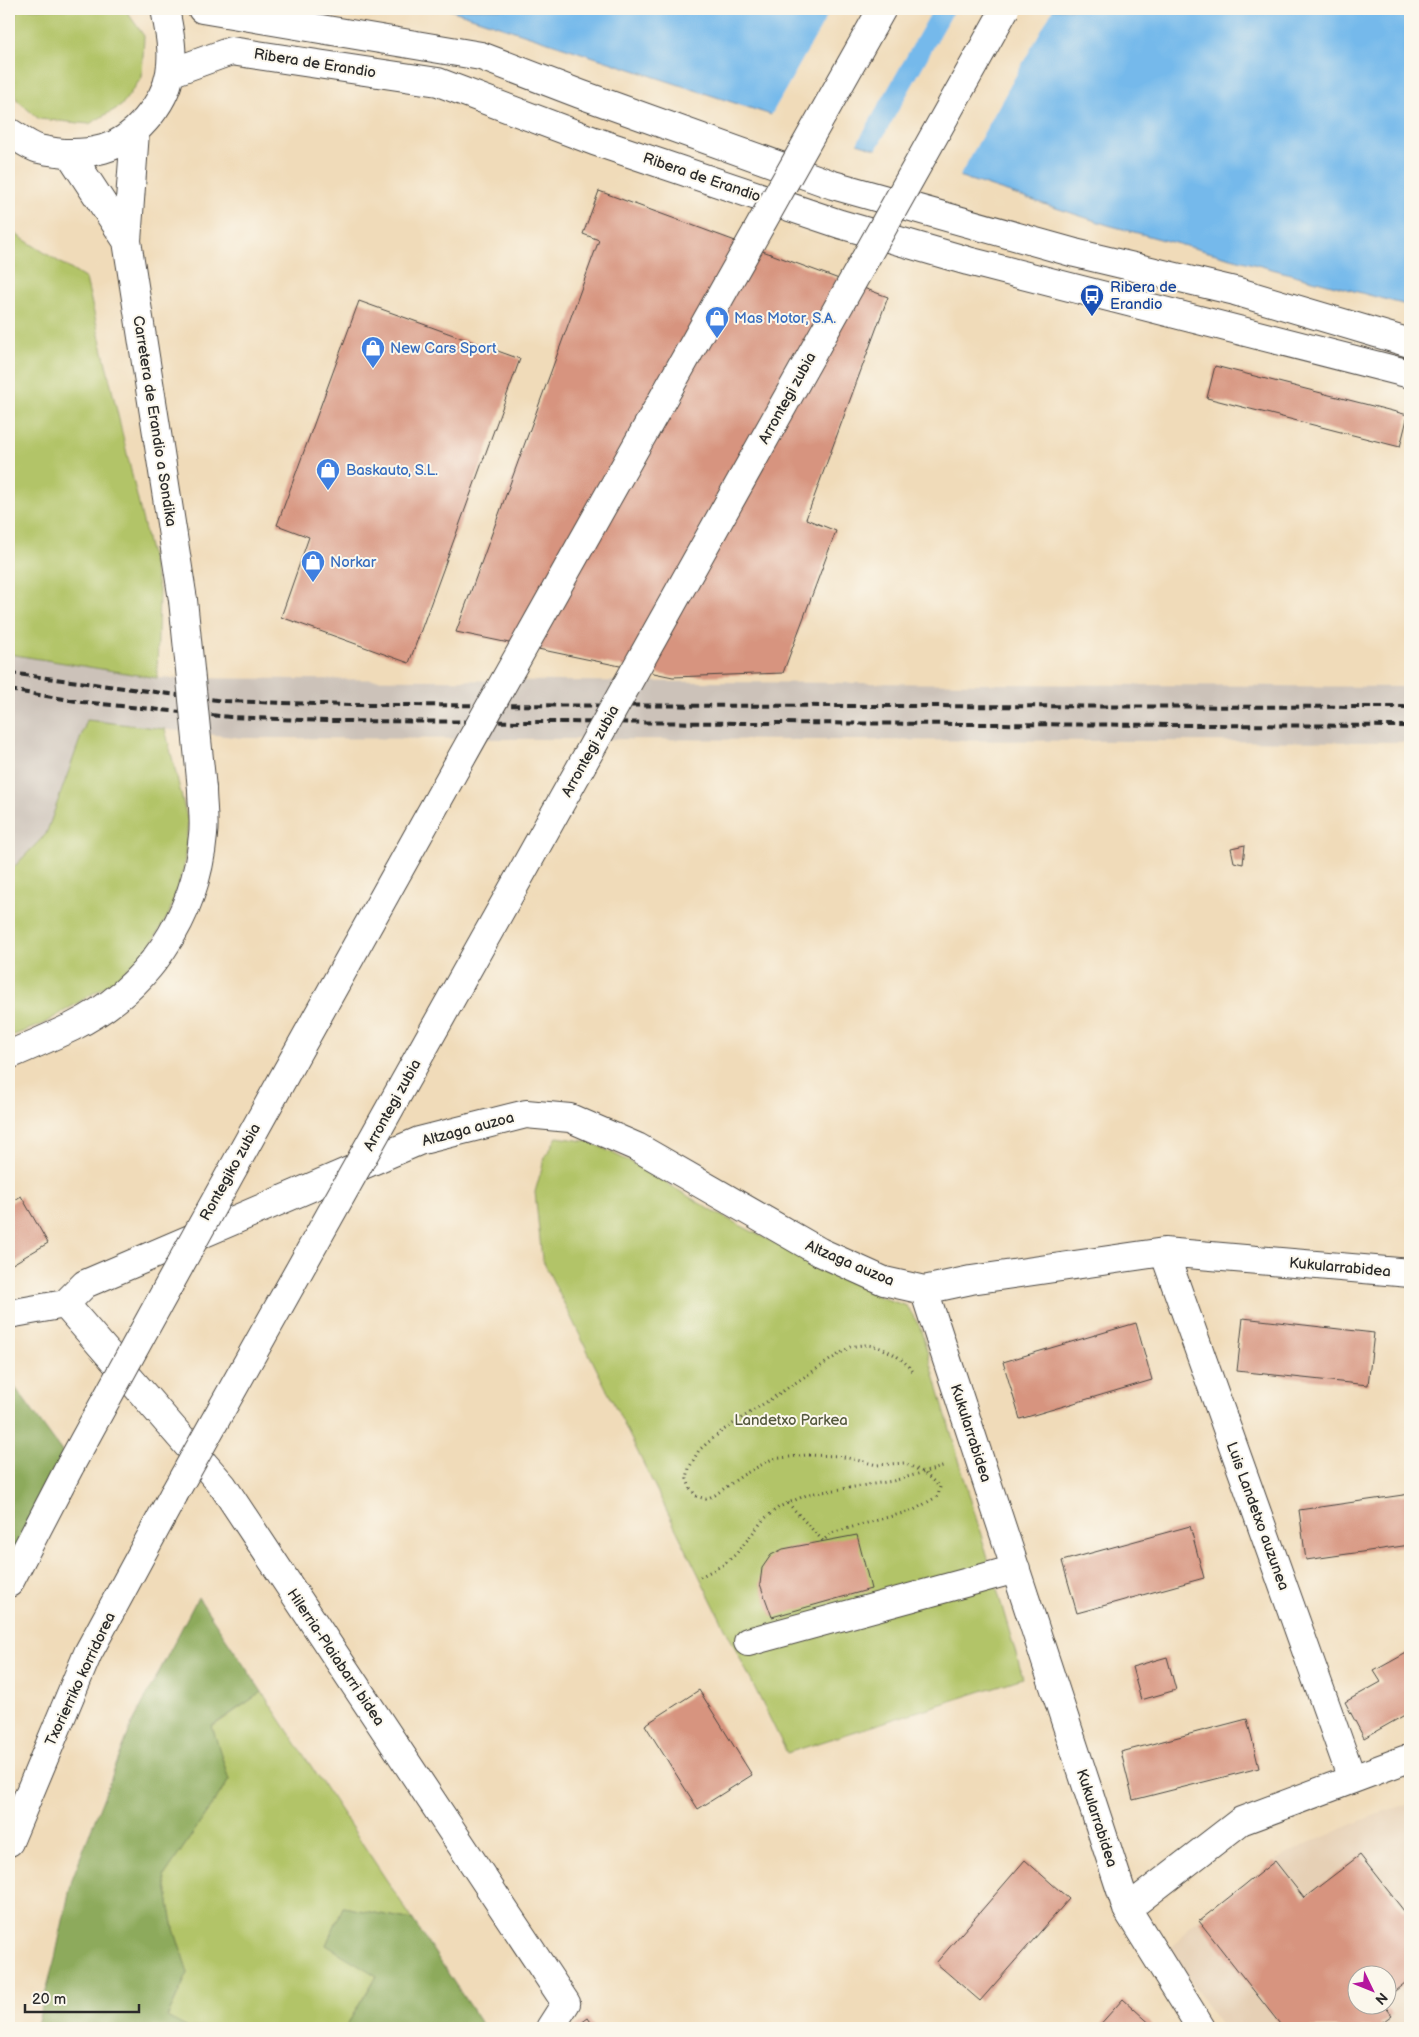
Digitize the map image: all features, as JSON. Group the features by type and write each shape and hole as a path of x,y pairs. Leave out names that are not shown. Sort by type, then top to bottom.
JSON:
{"main road":[{"path":"9,132 36,148 70,154 104,149 135,132 158,106 170,74 171,39 164,9"},
{"path":"202,9 481,56 580,94 833,184 1075,253 1235,291 1410,343"},
{"name":"Rontegiko zubia","path":"9,1583 71,1464 228,1176 882,9"},
{"name":"Arrontegi zubia","path":"174,1494 1005,9"},
{"name":"Ribera de Erandio","path":"170,74 231,50 438,82 594,141 840,224 968,261 1410,374"},
{"path":"127,241 135,132"},
{"path":"70,154 127,241"},
{"name":"Carretera de Erandio a Sondika","path":"9,1055 72,1027 97,1013 120,996 146,972 166,946 183,915 194,888 204,833 202,789 182,600 127,241"},
{"name":"Altzaga auzoa","path":"65,1304 85,1284 419,1141 526,1114 570,1118 636,1147 820,1252 884,1281 924,1290"},
{"name":"Kukularrabidea","path":"1201,2028 1127,1909 924,1290 971,1280 1164,1252 1410,1273"},
{"name":"Luis Landetxo auzunea","path":"1164,1252 1352,1779"},
{"path":"9,1314 65,1304"},
{"name":"Hilerria-Plaiabarri bidea","path":"65,1304 228,1494 566,2003 550,2028"},
{"name":"Txorierriko korridorea","path":"9,1842 88,1653 174,1494"},
{"path":"748,1642 1016,1569"},
{"path":"1127,1909 1241,1821 1410,1759"}],"path":[{"path":"788,1503 824,1541 831,1533 914,1510 938,1496 940,1487 923,1472 904,1463 877,1465 840,1456 807,1455 772,1459 706,1499 696,1496 690,1488 687,1479 688,1468 699,1450 722,1431 850,1347 868,1345 891,1353 907,1363 916,1376"},
{"path":"941,1457 943,1466"},
{"path":"700,1577 723,1565 736,1554 764,1519 779,1506 809,1494 893,1481 952,1464"}],"shaded area":[{"path":"9,654 157,678 1410,687 1410,742 243,738 88,721 46,834 9,872"},
{"path":"1410,1804 1410,2028 1222,2028 1170,1951 1189,1927 1250,1878 1275,1861 1308,1843 1384,1811"}],"green space":[{"path":"20,9 125,9 144,36 142,77 121,106 89,124 39,119 17,100 9,74 9,51 17,11"},
{"path":"9,230 86,279 159,590 157,678 9,654"},
{"path":"87,720 165,729 188,822 184,867 169,914 147,951 112,982 43,1024 9,1037 9,872 46,834"},
{"name":"Landetxo Parkea","path":"557,1137 591,1142 642,1168 714,1212 880,1297 907,1306 920,1327 1023,1678 787,1753 542,1259 535,1192 545,1157"},
{"path":"9,1379 71,1464 9,1583"},
{"path":"198,1597 262,1692 212,1726 229,1780 164,1876 174,1929 188,1973 167,2017 188,2028 36,2028 55,1958 72,1879 132,1724"},
{"path":"262,1692 413,1920 343,1907 326,1945 377,1975 345,2028 188,2028 167,2018 188,1973 174,1929 164,1876 229,1780 212,1727"},
{"path":"343,1907 413,1920 484,2028 345,2028 377,1976 326,1945"}],"water":[{"path":"447,9 1410,9 1410,306 1108,225"}],"pier":[{"path":"831,9 933,9 856,145 770,117"},
{"path":"955,9 1053,9 958,179 875,152"}],"building":[{"path":"599,191 888,297 806,519 836,531 783,673 673,677 456,632 599,240 583,234"},
{"path":"359,301 520,359 409,663 281,617 309,537 277,525"},
{"path":"1215,366 1408,415 1400,447 1207,398"},
{"path":"1245,845 1243,864 1234,862 1231,848"},
{"path":"21,1196 48,1243 9,1266 9,1204"},
{"path":"1243,1318 1374,1333 1368,1385 1237,1371"},
{"path":"1136,1323 1152,1380 1020,1419 1003,1362"},
{"path":"1410,1494 1410,1545 1306,1560 1299,1510"},
{"path":"1190,1526 1204,1578 1077,1613 1062,1561"},
{"path":"857,1535 871,1589 772,1617 760,1584 762,1568 771,1555 783,1549"},
{"path":"1410,1651 1410,1712 1364,1738 1345,1702 1381,1682 1374,1671"},
{"path":"1167,1657 1176,1690 1141,1700 1132,1667"},
{"path":"699,1690 752,1775 698,1809 645,1725"},
{"path":"1247,1719 1259,1768 1133,1800 1121,1752"},
{"path":"1360,1855 1404,1911 1410,1906 1410,1979 1396,1990 1396,1964 1346,1964 1346,2014 1391,2014 1380,2024 1383,2028 1283,2028 1199,1921 1275,1861 1304,1898"},
{"path":"1025,1860 1069,1899 980,2001 936,1963"},
{"path":"1123,1999 1155,2028 1097,2028"},
{"path":"588,2018 595,2028 574,2028"}],"railway":[{"path":"9,673 224,701 349,705 1410,707"},
{"path":"9,690 82,702 230,717 328,721 1410,726"}],"place":[{"name":"Ribera de Erandio","path":"1092,317"},
{"name":"Mas Motor, S.A.","path":"717,339"},
{"name":"New Cars Sport","path":"373,369"},
{"name":"Baskauto, S.L.","path":"328,491"},
{"name":"Norkar","path":"313,583"}]}
